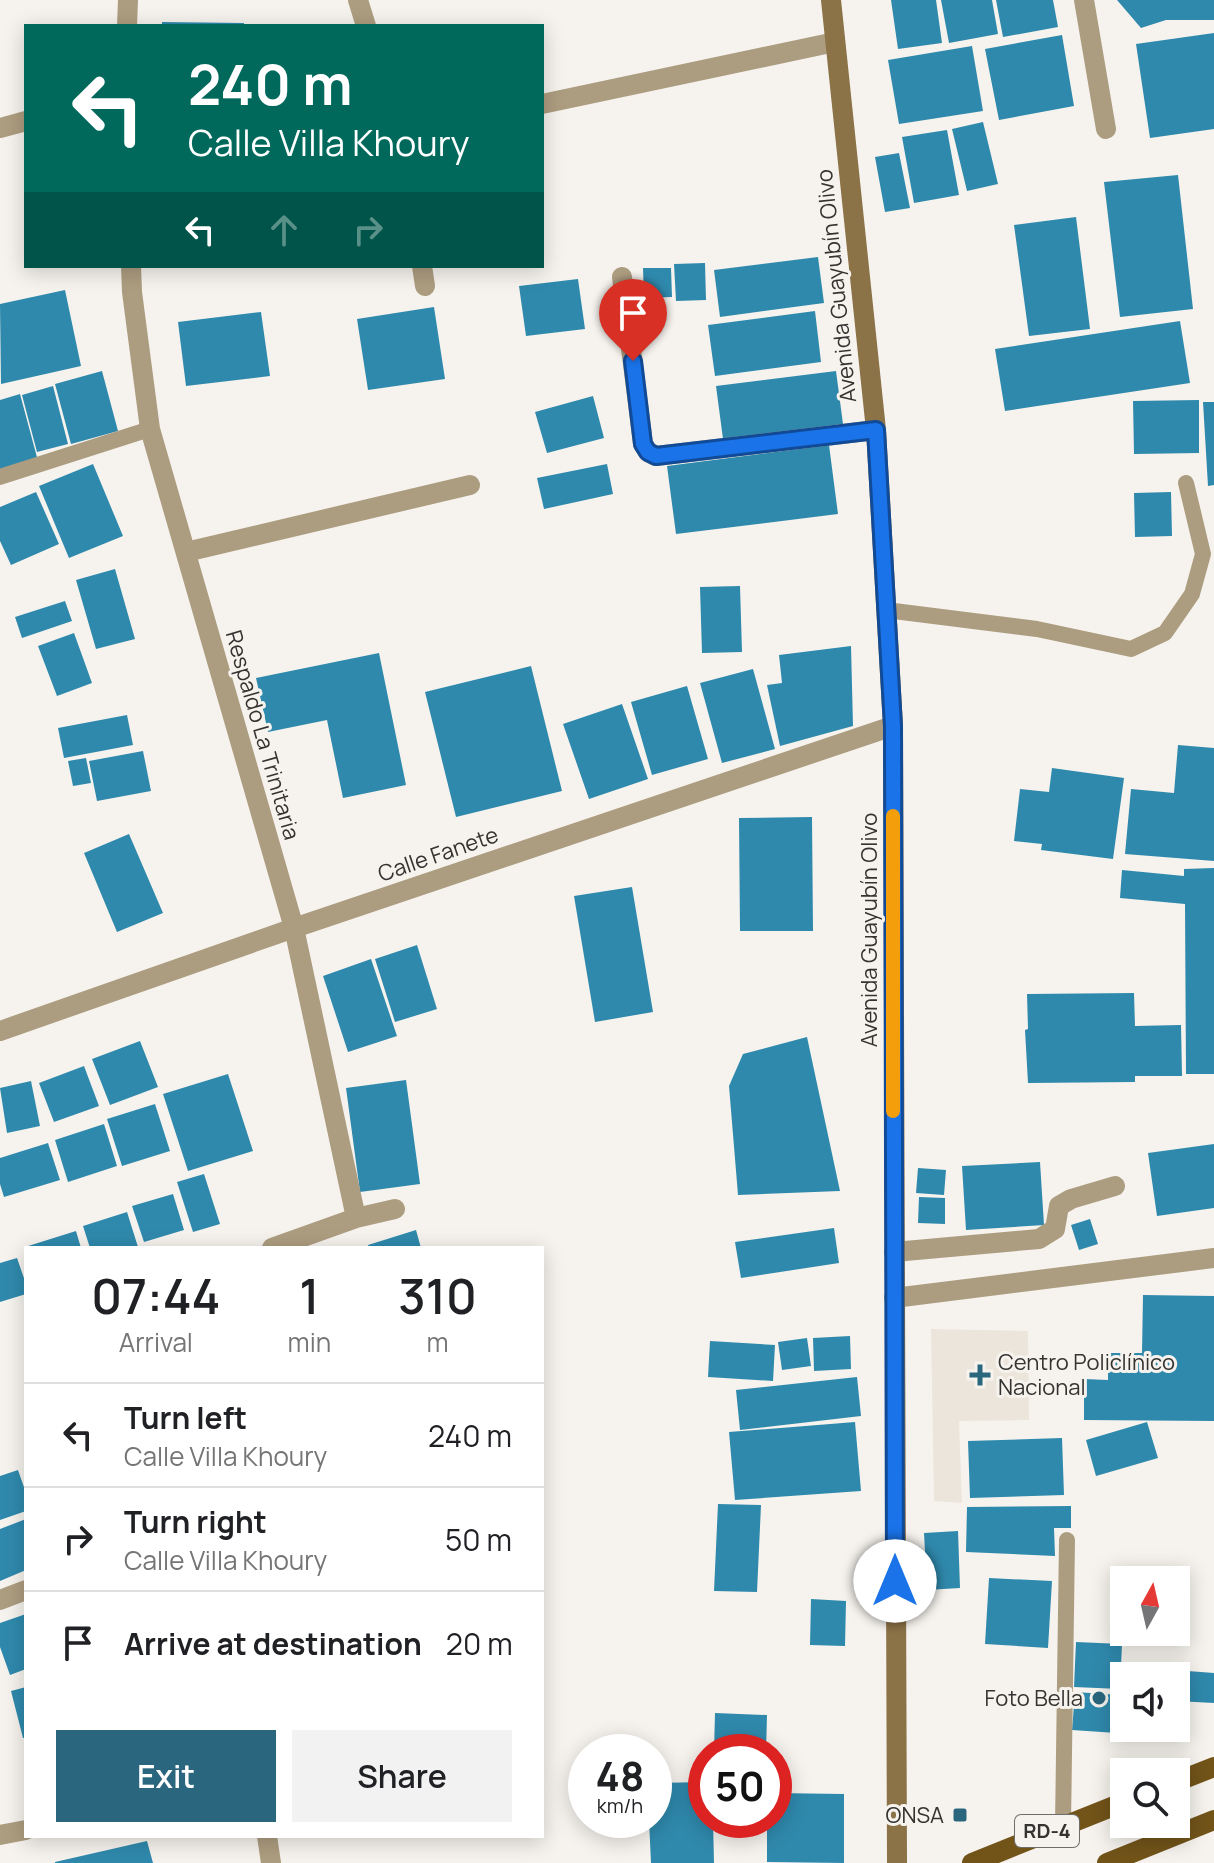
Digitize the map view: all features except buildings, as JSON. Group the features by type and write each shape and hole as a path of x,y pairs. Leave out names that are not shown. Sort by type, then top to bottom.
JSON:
{"main road":[{"name":"Avenida Guayubín Olivo","path":"831,0 876,430 893,726 897,1863"},
{"path":"1190,1776 1214,1767"},
{"name":"RD-4","path":"972,1863 1110,1807"},
{"name":"RD-4","path":"1107,1863 1214,1820"}],"street":[{"path":"127,24 128,0"},
{"path":"358,0 365,24"},
{"path":"1084,0 1106,129"},
{"path":"544,104 835,42"},
{"path":"0,128 24,122"},
{"name":"Respaldo La Trinitaria","path":"131,268 150,429 294,928 356,1218"},
{"path":"622,277 643,444 648,452 656,456 876,430"},
{"path":"186,552 470,485"},
{"name":"Calle Fanete","path":"0,1031 294,928 893,726"},
{"path":"894,1252 1039,1239 1055,1229 1059,1206 1071,1199 1115,1186"},
{"path":"278,1246 356,1218 395,1209"},
{"path":"894,1298 1214,1258"},
{"path":"0,1600 24,1591"},
{"path":"0,1835 24,1830"},
{"path":"267,1838 271,1863"}],"lane":[{"path":"0,477 150,429"},
{"path":"886,610 1037,629 1131,649 1165,633 1192,594 1203,554 1186,483"},
{"path":"1063,1825 1067,1540"}],"shaded area":[{"name":"Centro Policlínico Nacional","path":"931,1329 1028,1331 1029,1420 959,1421 962,1503 934,1501"}],"slow traffic":[{"path":"893,816 893,1111"}],"place":[{"name":"Centro Policlínico Nacional","path":"980,1375"},
{"name":"Foto Bella","path":"1099,1698"},
{"name":"ONSA","path":"960,1815"}],"route":[{"path":"633,361 643,444 648,452 656,456 876,430 893,726 895,1581"}]}
